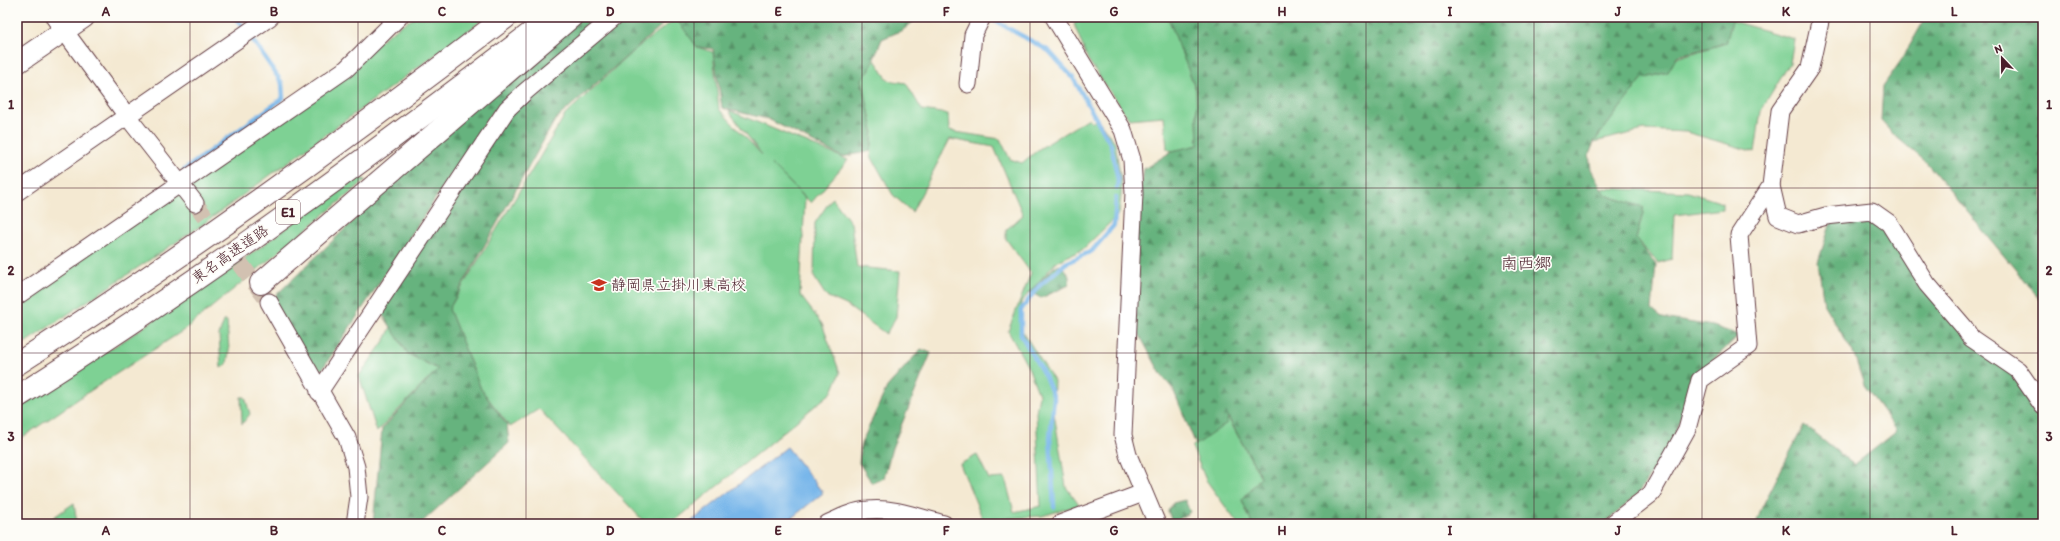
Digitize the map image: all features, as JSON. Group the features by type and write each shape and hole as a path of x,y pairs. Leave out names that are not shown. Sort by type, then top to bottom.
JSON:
{"highway":[{"name":"東名高速道路","path":"17,364 98,312 344,140 506,17"},
{"name":"東名高速道路","path":"17,397 202,275 336,178 552,17"},
{"path":"265,293 571,17"}],"street":[{"path":"17,63 59,24 84,17"},
{"path":"17,192 270,17"},
{"path":"17,296 346,70 400,17"},
{"path":"320,392 507,109 526,91 614,17"},
{"path":"968,84 973,35 982,17"},
{"path":"1054,17 1123,130 1132,160 1134,192 1123,435 1128,455 1157,524"},
{"path":"1821,17 1810,68 1780,111 1771,186 1778,216 1798,224 1826,216 1872,211 1889,223 1927,284 1964,327 1971,338 2018,370 2043,406"},
{"path":"59,24 127,116 195,203"},
{"path":"1612,524 1651,494 1687,429 1700,380 1748,346 1738,235 1771,186"},
{"path":"265,293 347,438 356,467 359,497 355,524"},
{"path":"1060,524 1143,493"},
{"path":"827,524 848,514 868,510 890,511 944,524"}],"green space":[{"path":"416,17 487,17 202,225 17,348 17,299 403,24"},
{"path":"581,17 612,17 494,110 319,374 269,302 490,89"},
{"path":"614,17 671,17 555,120 449,309 481,389 507,425 509,443 420,524 373,524 382,429 438,369 408,354 380,310 507,109"},
{"path":"675,17 919,17 903,30 882,39 869,71 862,79 873,130 871,151 842,157 768,119 722,108 713,49 697,47"},
{"path":"1084,17 1168,17 1196,90 1198,146 1172,151 1167,149 1164,116 1129,119 1088,60 1074,24"},
{"path":"1168,17 1733,17 1726,43 1677,56 1668,72 1642,79 1594,142 1589,155 1591,169 1605,195 1643,207 1643,213 1636,239 1656,264 1652,310 1662,318 1713,326 1739,335 1693,380 1672,443 1636,496 1604,524 1252,524 1242,500 1261,477 1228,417 1227,423 1196,445 1173,389 1162,376 1128,314 1132,241 1144,169 1172,151 1198,145 1196,90"},
{"path":"1926,17 2043,17 2043,303 1926,162 1893,134 1881,121 1883,86 1902,59"},
{"name":"静岡県立掛川東高校","path":"675,19 690,32 697,47 713,52 719,109 762,155 728,110 848,160 811,203 771,164 805,198 800,295 822,324 840,373 832,392 671,524 646,524 539,409 510,427 481,389 449,309 565,115 634,50"},
{"path":"1732,21 1794,39 1790,63 1761,111 1755,152 1686,132 1644,130 1594,142 1642,79 1668,72 1676,58 1726,43"},
{"path":"875,60 888,80 906,83 922,110 948,114 949,131 1000,139 1010,159 1022,163 1039,149 1089,118 1092,123 1097,118 1115,143 1122,187 1119,214 1082,250 1057,261 1021,302 1021,329 1054,381 1053,407 1066,487 1079,505 1042,516 983,520 960,464 977,455 989,479 1005,478 1014,512 1041,506 1036,413 1039,395 1029,369 1008,331 1031,273 1006,239 1006,230 1023,215 994,147 950,139 912,212 893,195 871,156 873,130 862,79"},
{"path":"355,176 366,180 184,330 87,393 17,441 17,408 126,339 258,249"},
{"path":"1601,188 1688,192 1723,203 1723,209 1674,215 1672,259 1658,263 1636,239 1643,213 1643,207 1605,195"},
{"path":"832,198 851,223 857,267 900,271 896,317 886,334 846,305 826,296 814,277 815,223"},
{"path":"1844,214 1872,222 1890,235 1971,338 2018,370 2043,410 2043,524 1756,524 1762,507 1804,425 1854,465 1897,431 1864,385 1854,354 1824,305 1818,262 1831,222"},
{"path":"1058,265 1068,273 1069,285 1041,298 1030,292 1055,266"},
{"path":"224,321 227,321 229,350 227,364 221,368 219,335"},
{"path":"391,327 408,354 438,369 377,432 359,376 386,338"},
{"path":"921,349 931,353 892,448 884,478 872,483 859,463 861,444 887,387"},
{"path":"241,397 245,397 250,414 242,424"},
{"path":"1228,418 1261,477 1242,500 1252,524 1238,524 1206,480 1192,447"},
{"path":"1185,500 1190,512 1178,520 1171,519 1168,511 1173,503"},
{"path":"74,503 77,524 44,524"}],"water":[{"path":"787,447 823,493 784,524 688,524"}],"waterway":[{"path":"235,17 246,30"},
{"path":"990,18 1049,51 1073,78 1111,145 1118,180 1117,188"},
{"path":"184,170 283,98 282,83 250,36"},
{"path":"1054,507 1050,438 1054,398 1045,376 1021,335 1021,310 1038,287 1066,263 1092,251 1114,225 1116,198"}],"tunnel":[{"path":"195,203 269,302"}],"place":[{"name":"静岡県立掛川東高校","path":"599,285"}],"district":[{"name":"南西郷","path":"1526,263"}]}
